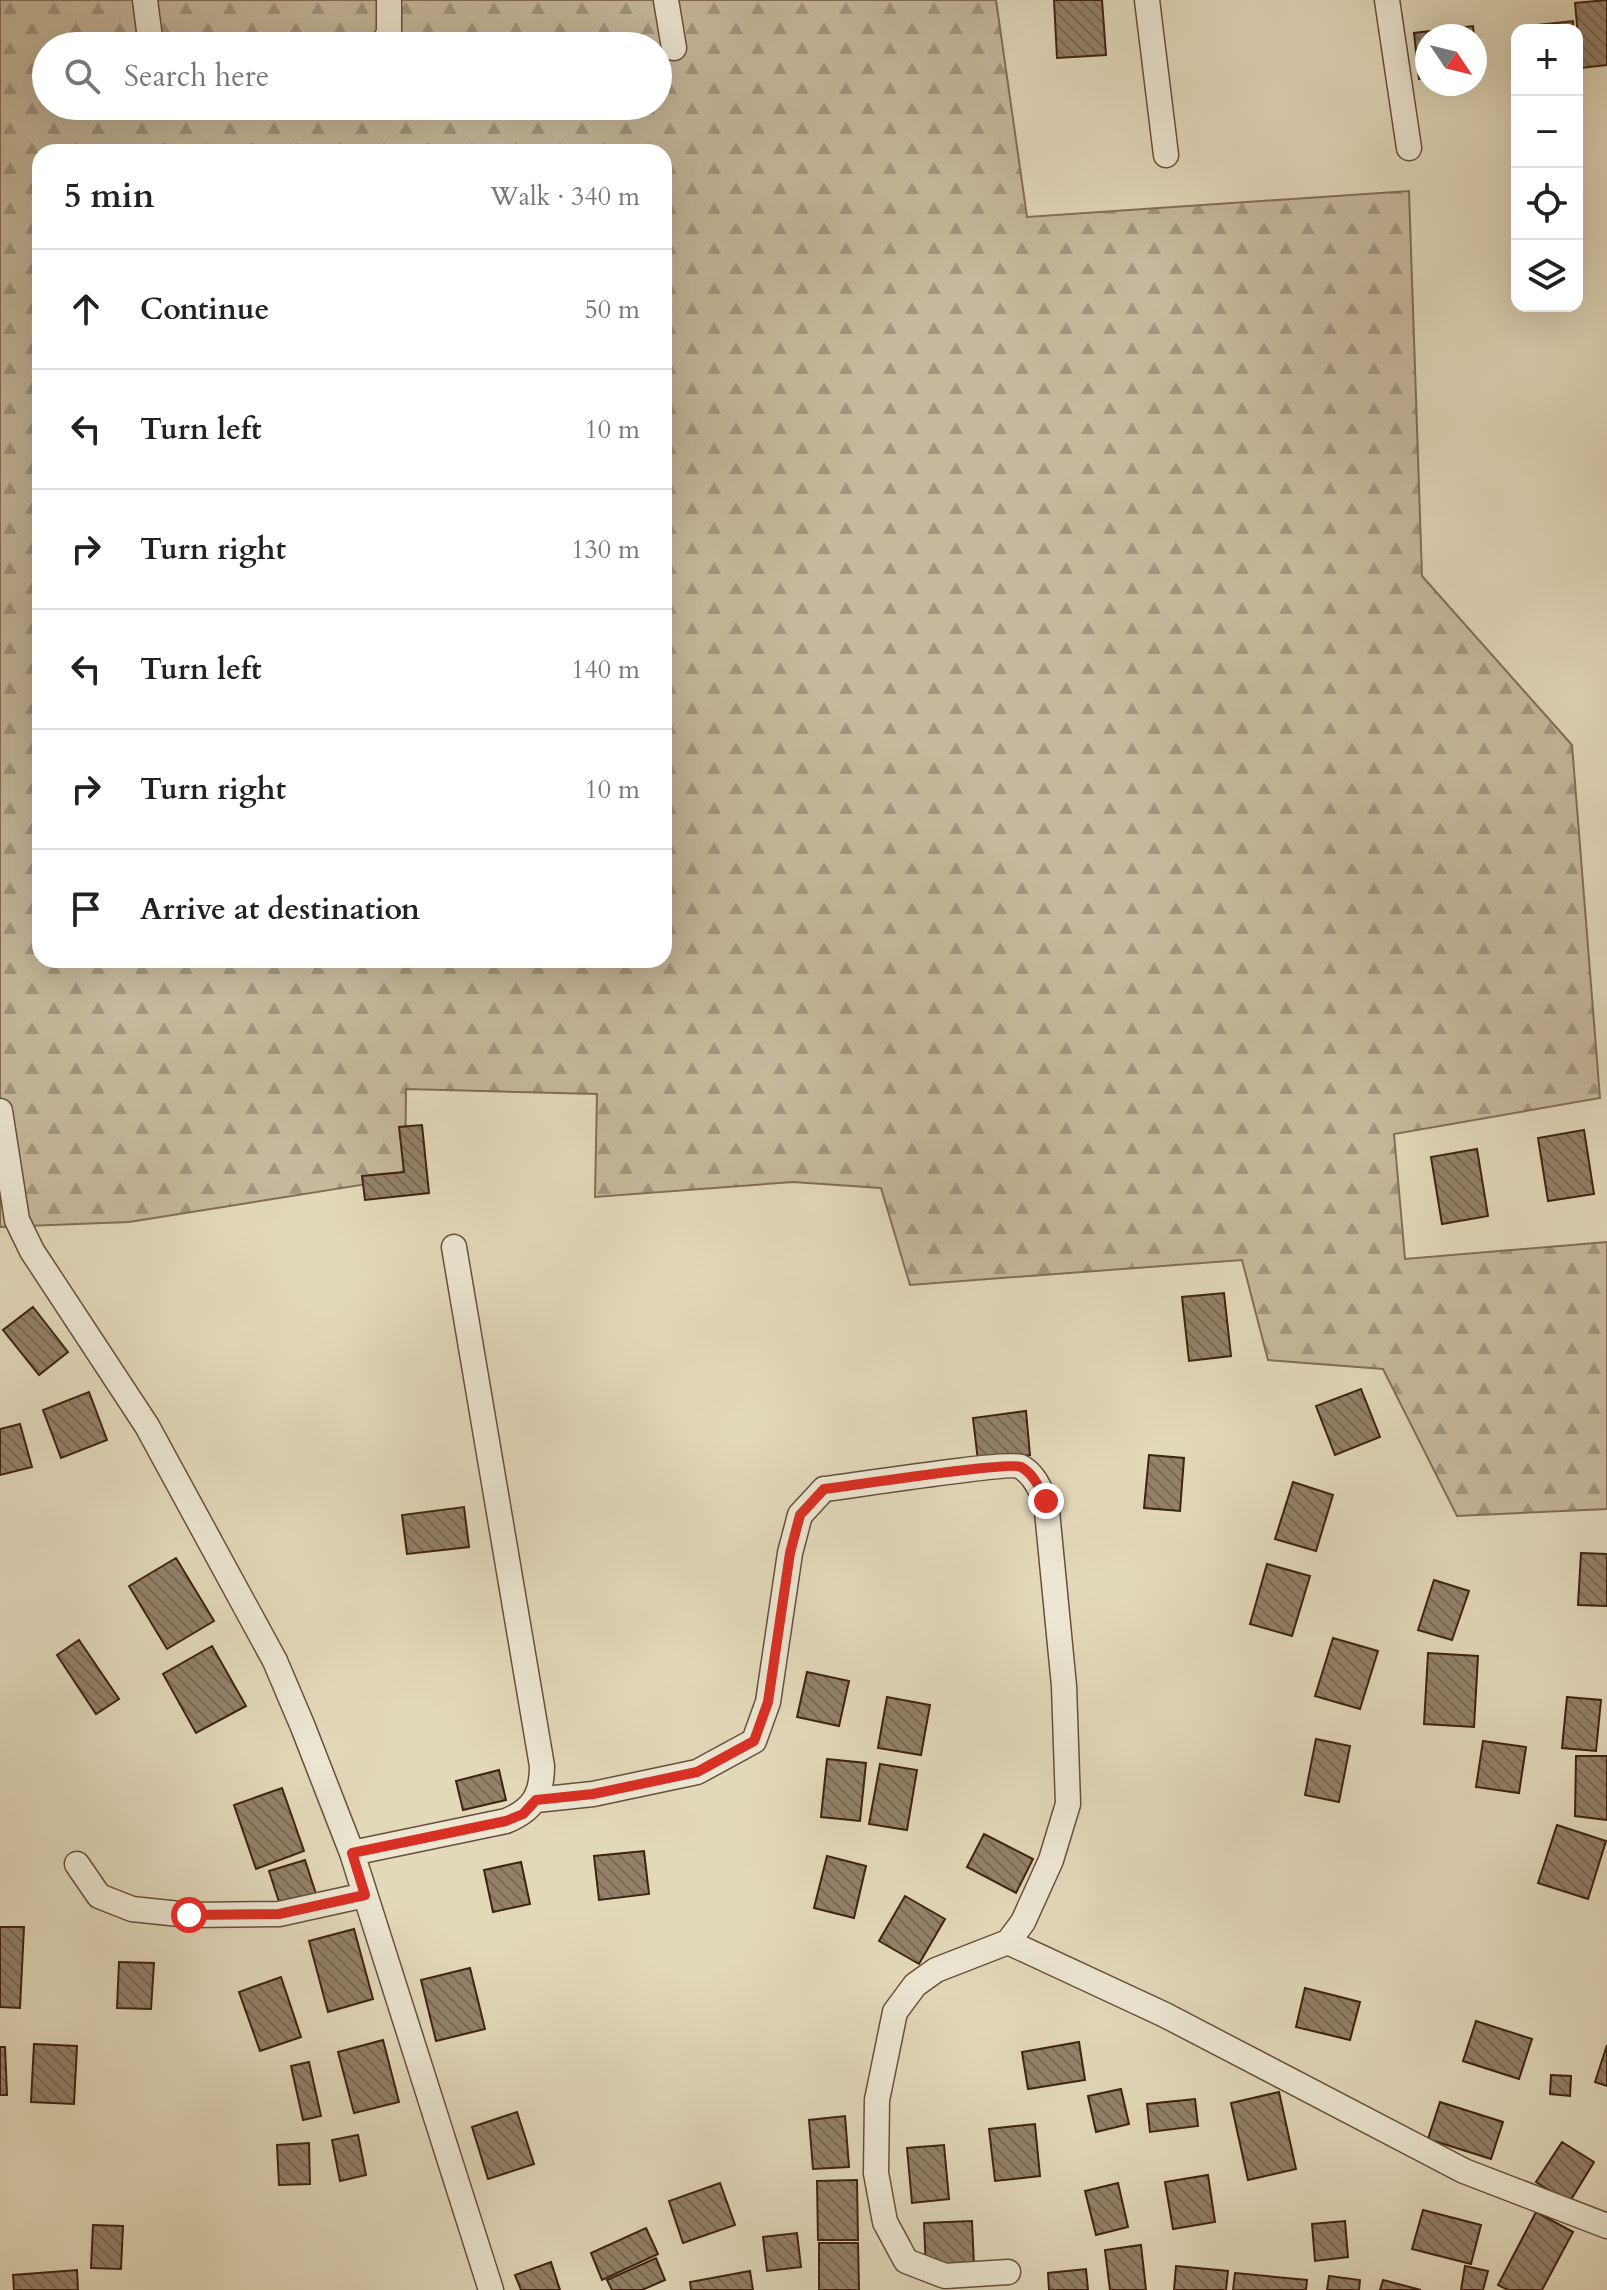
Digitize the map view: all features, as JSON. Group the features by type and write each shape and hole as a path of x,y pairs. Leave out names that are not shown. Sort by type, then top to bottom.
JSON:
{"street":[{"path":"145,0 149,32"},
{"path":"389,0 389,32"},
{"path":"666,0 671,32"},
{"path":"1147,0 1166,155"},
{"path":"1387,0 1409,148"},
{"path":"672,36 674,48"},
{"path":"0,1111 17,1220 32,1251 147,1426 275,1661 352,1853 491,2290"},
{"path":"352,1853 506,1821 523,1814 536,1800 542,1787 542,1766 454,1247"},
{"path":"536,1800 593,1794 697,1772 754,1741 768,1702 790,1553 800,1515 824,1489 949,1474 990,1465 1019,1465 1034,1478 1046,1501 1069,1767 1068,1804 1051,1860 1023,1922 1008,1942 936,1970 915,1985 895,2012 877,2100 876,2173 885,2222 906,2261 945,2276 1008,2272"},
{"path":"77,1864 99,1896 132,1909 189,1915 279,1914 365,1895"},
{"path":"1008,1942 1179,2022 1451,2164 1607,2226"}],"green space":[{"path":"0,0 996,0 1027,217 1409,191 1422,576 1572,745 1600,1098 1394,1134 1405,1259 1607,1242 1607,1509 1457,1516 1383,1369 1268,1360 1242,1260 910,1285 881,1188 793,1182 595,1197 597,1094 406,1089 405,1178 129,1222 0,1227"}],"building":[{"path":"1054,0 1102,0 1106,55 1057,58"},
{"path":"1607,0 1607,65 1583,68 1583,24 1577,24 1575,3"},
{"path":"422,1125 429,1193 365,1200 362,1176 404,1172 399,1127"},
{"path":"1584,1130 1594,1194 1548,1201 1538,1138"},
{"path":"1477,1149 1488,1216 1442,1224 1431,1157"},
{"path":"1224,1293 1231,1356 1189,1361 1182,1297"},
{"path":"33,1307 68,1352 39,1375 3,1330"},
{"path":"1361,1389 1380,1437 1335,1455 1316,1406"},
{"path":"89,1392 107,1440 61,1458 43,1410"},
{"path":"1026,1411 1030,1455 978,1461 973,1418"},
{"path":"20,1424 32,1467 0,1475 0,1429"},
{"path":"1149,1455 1184,1458 1180,1511 1144,1508"},
{"path":"1293,1482 1333,1495 1316,1551 1275,1539"},
{"path":"464,1507 469,1547 407,1554 402,1515"},
{"path":"1581,1553 1607,1554 1607,1606 1578,1605"},
{"path":"176,1558 214,1621 167,1649 129,1586"},
{"path":"1267,1564 1310,1576 1292,1636 1250,1624"},
{"path":"1434,1580 1469,1591 1452,1640 1418,1630"},
{"path":"1333,1638 1378,1651 1360,1709 1315,1696"},
{"path":"79,1640 119,1699 96,1714 57,1655"},
{"path":"212,1646 246,1706 196,1733 163,1674"},
{"path":"1428,1653 1478,1656 1474,1727 1424,1724"},
{"path":"807,1672 849,1681 839,1726 797,1717"},
{"path":"887,1697 930,1705 921,1755 878,1748"},
{"path":"1567,1697 1601,1700 1596,1751 1562,1748"},
{"path":"1316,1739 1350,1746 1339,1802 1305,1795"},
{"path":"1483,1741 1526,1747 1519,1793 1476,1787"},
{"path":"1576,1756 1607,1756 1607,1820 1575,1816"},
{"path":"827,1759 866,1763 860,1821 821,1817"},
{"path":"880,1764 917,1770 907,1830 869,1824"},
{"path":"499,1770 506,1800 463,1810 456,1781"},
{"path":"282,1788 304,1851 256,1869 234,1805"},
{"path":"1557,1825 1606,1841 1588,1899 1538,1883"},
{"path":"984,1834 1033,1859 1016,1893 967,1867"},
{"path":"644,1851 649,1894 599,1900 594,1856"},
{"path":"827,1856 866,1866 854,1918 814,1908"},
{"path":"305,1860 317,1897 281,1908 269,1871"},
{"path":"521,1862 530,1904 493,1912 484,1870"},
{"path":"905,1896 945,1919 919,1964 879,1941"},
{"path":"0,1927 24,1927 20,2008 0,2007"},
{"path":"354,1929 373,1999 328,2012 309,1941"},
{"path":"119,1962 154,1963 151,2009 117,2008"},
{"path":"470,1968 485,2029 436,2041 421,1980"},
{"path":"281,1977 301,2037 260,2051 239,1992"},
{"path":"1305,1988 1360,2002 1350,2040 1296,2027"},
{"path":"1476,2021 1532,2039 1519,2079 1463,2061"},
{"path":"383,2040 399,2102 354,2113 338,2052"},
{"path":"1079,2042 1085,2080 1028,2089 1022,2052"},
{"path":"34,2044 77,2046 74,2104 31,2102"},
{"path":"1607,2045 1607,2086 1595,2082"},
{"path":"0,2047 5,2047 7,2095 0,2095"},
{"path":"309,2062 321,2116 303,2120 291,2066"},
{"path":"1551,2075 1571,2076 1570,2096 1550,2094"},
{"path":"1121,2089 1129,2124 1096,2132 1088,2096"},
{"path":"1279,2092 1296,2169 1248,2180 1231,2103"},
{"path":"1195,2099 1198,2126 1150,2132 1147,2104"},
{"path":"1440,2102 1503,2122 1491,2159 1428,2139"},
{"path":"517,2112 534,2164 488,2179 472,2127"},
{"path":"845,2116 849,2167 813,2169 809,2120"},
{"path":"1035,2124 1040,2176 995,2181 989,2129"},
{"path":"358,2135 366,2175 340,2181 332,2140"},
{"path":"1562,2142 1594,2162 1569,2203 1536,2182"},
{"path":"309,2143 310,2184 279,2185 277,2145"},
{"path":"944,2145 949,2199 912,2203 907,2148"},
{"path":"1208,2175 1215,2222 1173,2229 1165,2182"},
{"path":"857,2180 858,2240 818,2240 817,2181"},
{"path":"720,2183 735,2225 683,2243 669,2201"},
{"path":"1118,2183 1128,2227 1096,2235 1085,2191"},
{"path":"1423,2210 1481,2225 1471,2264 1412,2249"},
{"path":"1536,2212 1573,2232 1542,2290 1508,2290 1498,2285"},
{"path":"972,2221 974,2266 926,2269 924,2223"},
{"path":"1345,2221 1348,2257 1315,2261 1312,2224"},
{"path":"93,2225 123,2226 121,2269 91,2268"},
{"path":"646,2228 658,2254 602,2280 591,2253"},
{"path":"797,2233 801,2267 767,2271 763,2237"},
{"path":"819,2243 858,2243 859,2290 819,2290"},
{"path":"1141,2245 1146,2290 1110,2290 1105,2250"},
{"path":"656,2258 665,2280 642,2290 612,2290 607,2280"},
{"path":"551,2262 560,2290 521,2290 515,2275"},
{"path":"1176,2266 1228,2271 1226,2290 1174,2290"},
{"path":"1465,2266 1488,2271 1483,2290 1461,2290"},
{"path":"1086,2269 1088,2290 1049,2290 1048,2273"},
{"path":"77,2270 78,2290 14,2290 13,2275"},
{"path":"750,2271 753,2290 691,2290 690,2282"},
{"path":"1235,2273 1307,2280 1306,2290 1233,2290"},
{"path":"1329,2276 1360,2280 1359,2290 1327,2290"},
{"path":"1383,2280 1421,2290 1380,2290"}],"route":[{"path":"189,1915 279,1914 315,1909 365,1895 352,1853 506,1821 523,1814 536,1800 593,1794 697,1772 754,1741 768,1702 790,1553 800,1515 824,1489 949,1474 990,1465 1019,1465 1034,1478 1046,1501"}]}
